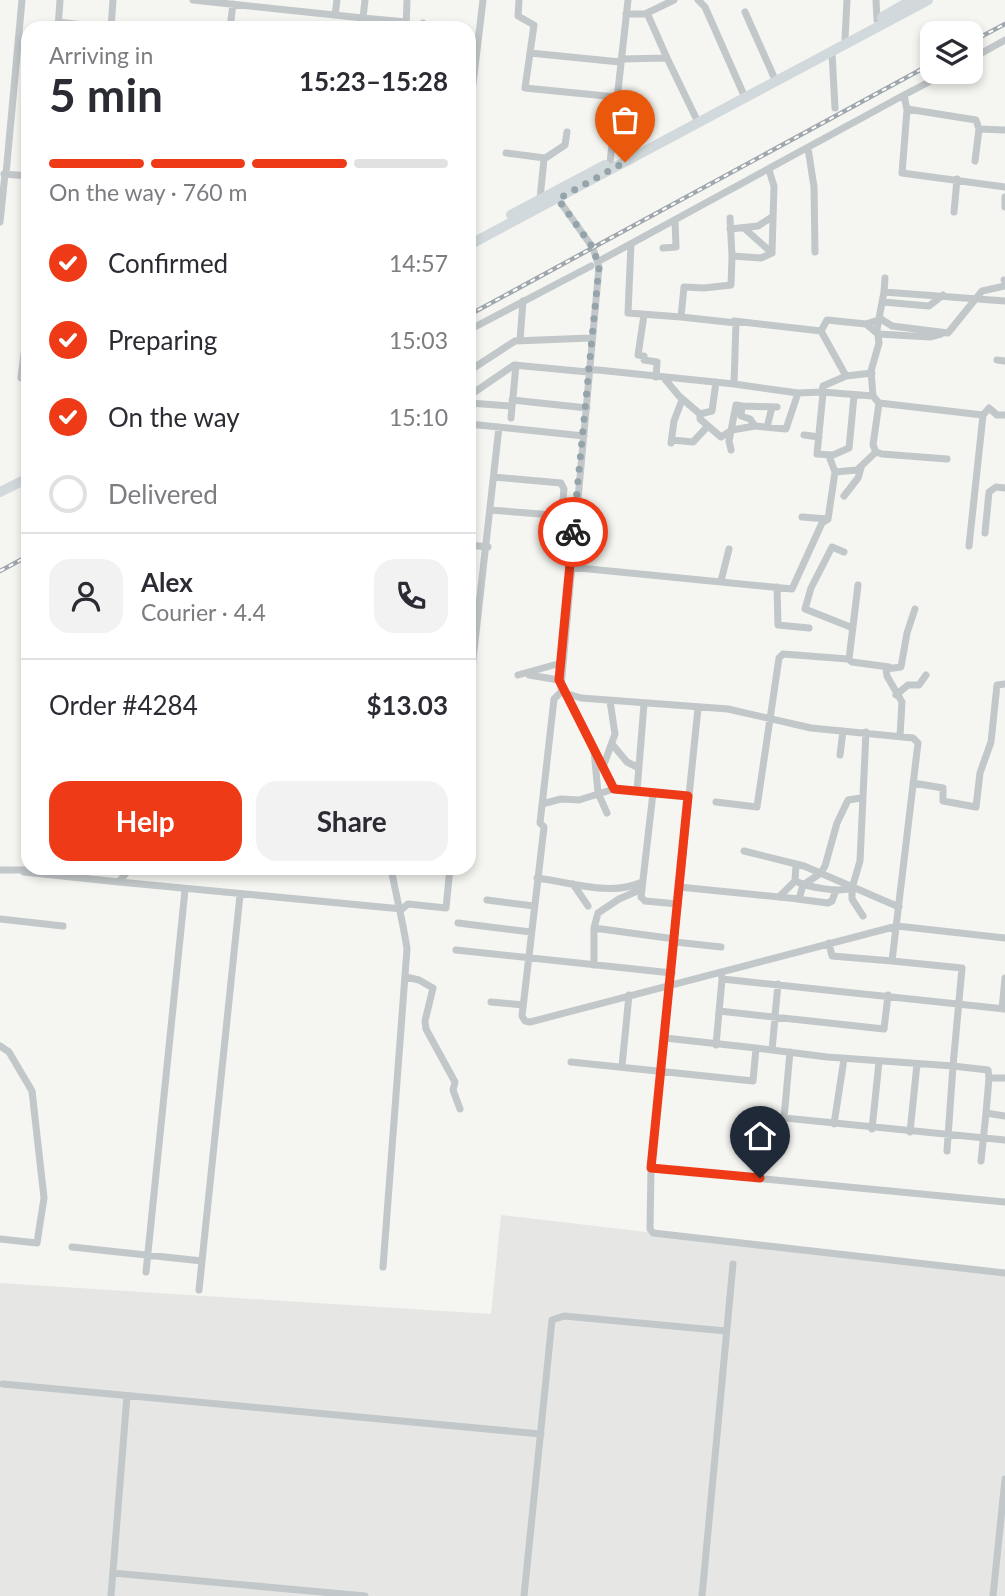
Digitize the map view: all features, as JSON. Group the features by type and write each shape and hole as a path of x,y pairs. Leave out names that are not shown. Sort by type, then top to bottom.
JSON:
{"main road":[{"path":"476,241 610,163 845,39 912,0"},
{"path":"476,234 832,53 928,0"},
{"path":"0,485 21,475"},
{"path":"0,492 21,482"}],"street":[{"path":"0,222 22,0"},
{"path":"58,21 60,0"},
{"path":"112,21 113,0"},
{"path":"193,0 381,21"},
{"path":"335,15 337,0"},
{"path":"363,18 365,0"},
{"path":"406,21 408,0"},
{"path":"476,58 483,0"},
{"path":"519,0 518,16 534,25 525,88 616,97"},
{"path":"610,163 628,0"},
{"path":"626,14 648,13 674,0"},
{"path":"698,0 705,6 743,93"},
{"path":"845,39 847,0"},
{"path":"876,0 877,20"},
{"path":"231,21 233,4"},
{"path":"745,12 774,76"},
{"path":"648,13 696,118"},
{"path":"983,52 1005,40"},
{"path":"530,53 621,60 667,58"},
{"path":"832,53 835,108"},
{"path":"601,260 925,84"},
{"path":"904,95 907,109 902,173 1005,187"},
{"path":"907,109 976,120 979,129 975,162"},
{"path":"979,129 1005,131"},
{"path":"506,153 545,158 565,145 567,132"},
{"path":"808,148 814,187 815,252"},
{"path":"540,200 545,158"},
{"path":"769,170 774,186 772,253"},
{"path":"954,212 957,179"},
{"path":"555,196 593,248 599,267 590,338 587,408 559,680 614,789"},
{"path":"1005,197 1005,207"},
{"path":"730,229 758,226 772,217"},
{"path":"681,317 684,287 731,285 730,218"},
{"path":"663,248 676,247 675,220"},
{"path":"745,229 772,253"},
{"path":"631,244 633,267 628,313 821,331"},
{"path":"732,256 761,258 772,253"},
{"path":"476,326 591,266"},
{"path":"886,278 878,334 880,342 872,373 873,396 879,403 983,415"},
{"path":"866,324 878,334 930,337 945,333 969,311 987,289 1005,286"},
{"path":"884,292 1005,301"},
{"path":"883,302 929,306 943,295"},
{"path":"520,340 523,302"},
{"path":"644,315 638,355 644,356 644,360 657,362 660,377 700,414 707,427 721,437 732,430 755,426 786,429 799,393"},
{"path":"881,319 892,326 945,333"},
{"path":"821,331 827,320 866,324 881,319"},
{"path":"734,321 738,326 734,384"},
{"path":"821,331 846,376"},
{"path":"476,367 510,343 520,340 590,338"},
{"path":"476,391 516,365 768,387 799,393 873,396"},
{"path":"511,418 516,365"},
{"path":"858,396 853,406 849,448 829,456 817,454 823,386 846,376 872,373"},
{"path":"700,414 712,411 716,382"},
{"path":"767,427 772,406 768,387"},
{"path":"682,400 674,421 672,441 693,442 703,435 707,427"},
{"path":"476,403 587,408"},
{"path":"876,452 873,445 879,403"},
{"path":"731,450 736,405 772,406"},
{"path":"742,406 741,416 750,419 755,426"},
{"path":"969,546 983,415 989,408 998,415 1005,415"},
{"path":"476,425 584,436"},
{"path":"476,640 499,427"},
{"path":"804,435 819,437"},
{"path":"876,452 947,460"},
{"path":"844,496 861,468 876,452"},
{"path":"569,567 793,589 822,523 828,519 835,472 829,456"},
{"path":"835,472 861,468"},
{"path":"490,510 558,514 562,509 561,483 494,477"},
{"path":"985,533 989,492 996,487 1005,488"},
{"path":"802,517 828,519"},
{"path":"476,546 488,547"},
{"path":"844,552 832,547 805,609 853,628"},
{"path":"721,581 729,549"},
{"path":"807,559 822,567"},
{"path":"849,659 858,585"},
{"path":"776,587 778,625 809,628"},
{"path":"716,802 757,807 779,657 783,654 849,659 852,662 901,667 907,633 915,609"},
{"path":"559,680 521,675 561,663"},
{"path":"888,667 887,676 902,702 900,736"},
{"path":"896,695 908,685 919,685 926,675"},
{"path":"913,783 943,788 943,801 976,807 980,773 991,742 998,685 1005,684"},
{"path":"892,961 897,926 918,743 914,738 811,728 770,720 759,714 610,701 564,692 554,699 540,823 544,827 522,1016 530,1022 629,995 721,975 897,926 1005,938"},
{"path":"603,767 615,734 610,701"},
{"path":"637,791 644,704"},
{"path":"553,709 571,705"},
{"path":"698,708 651,1168 649,1222 653,1233 1005,1273"},
{"path":"840,755 843,731"},
{"path":"863,916 852,899 852,888 860,861 866,732"},
{"path":"612,744 627,762 637,767"},
{"path":"594,745 598,793 607,813"},
{"path":"542,804 561,799 579,800 614,789 688,796"},
{"path":"653,793 642,886 643,901 678,904"},
{"path":"797,899 803,885 821,873 837,823 849,800 861,798"},
{"path":"744,851 821,873 899,907"},
{"path":"779,897 795,881 796,864"},
{"path":"0,870 21,870"},
{"path":"65,875 185,890 402,909 408,904 446,908 449,875"},
{"path":"119,882 124,875"},
{"path":"383,1267 407,949 402,909 396,898 392,875"},
{"path":"537,878 598,887 642,886"},
{"path":"795,881 803,885 835,890 852,888"},
{"path":"573,883 588,906"},
{"path":"594,965 594,928 598,913 642,886"},
{"path":"679,887 828,903 832,901 835,890"},
{"path":"146,1272 185,890"},
{"path":"199,1290 240,895"},
{"path":"487,900 534,906"},
{"path":"0,919 63,926"},
{"path":"458,923 531,932"},
{"path":"594,928 721,947"},
{"path":"829,943 832,956 962,968 947,1151"},
{"path":"456,950 672,973"},
{"path":"721,975 778,984 1003,1009 1005,978"},
{"path":"716,1045 721,975"},
{"path":"405,977 419,980 433,988 425,1021 426,1029 455,1082 453,1090 460,1109"},
{"path":"772,1050 778,984"},
{"path":"622,1066 629,995"},
{"path":"719,1011 884,1029 888,995"},
{"path":"491,1002 523,1005"},
{"path":"665,1038 844,1059 988,1070 981,1161"},
{"path":"0,1046 9,1052 32,1091 44,1198 37,1243 0,1239"},
{"path":"571,1062 753,1081 757,1048"},
{"path":"784,1118 790,1052"},
{"path":"834,1124 844,1059"},
{"path":"872,1129 879,1062"},
{"path":"910,1132 917,1064"},
{"path":"989,1077 1005,1078"},
{"path":"986,1113 1005,1116"},
{"path":"745,1114 872,1129 1005,1140"},
{"path":"651,1168 1005,1202"},
{"path":"72,1247 202,1262"},
{"path":"702,1596 733,1264"},
{"path":"524,1596 552,1320 557,1316 726,1331"},
{"path":"3,1384 541,1434"},
{"path":"111,1596 127,1396"},
{"path":"993,1596 1005,1479"},
{"path":"113,1573 292,1593 365,1596"}],"shaded area":[{"path":"501,1215 1005,1274 1005,1596 0,1596 0,1283 491,1314"}],"railway":[{"path":"983,36 1005,24"},
{"path":"476,311 920,70"},
{"path":"0,571 21,560"}],"way so far":[{"path":"573,532 599,267 593,248 558,199 625,162"}],"route":[{"path":"573,532 559,680 561,687 592,740 614,789 688,796 651,1168 760,1178"}]}
